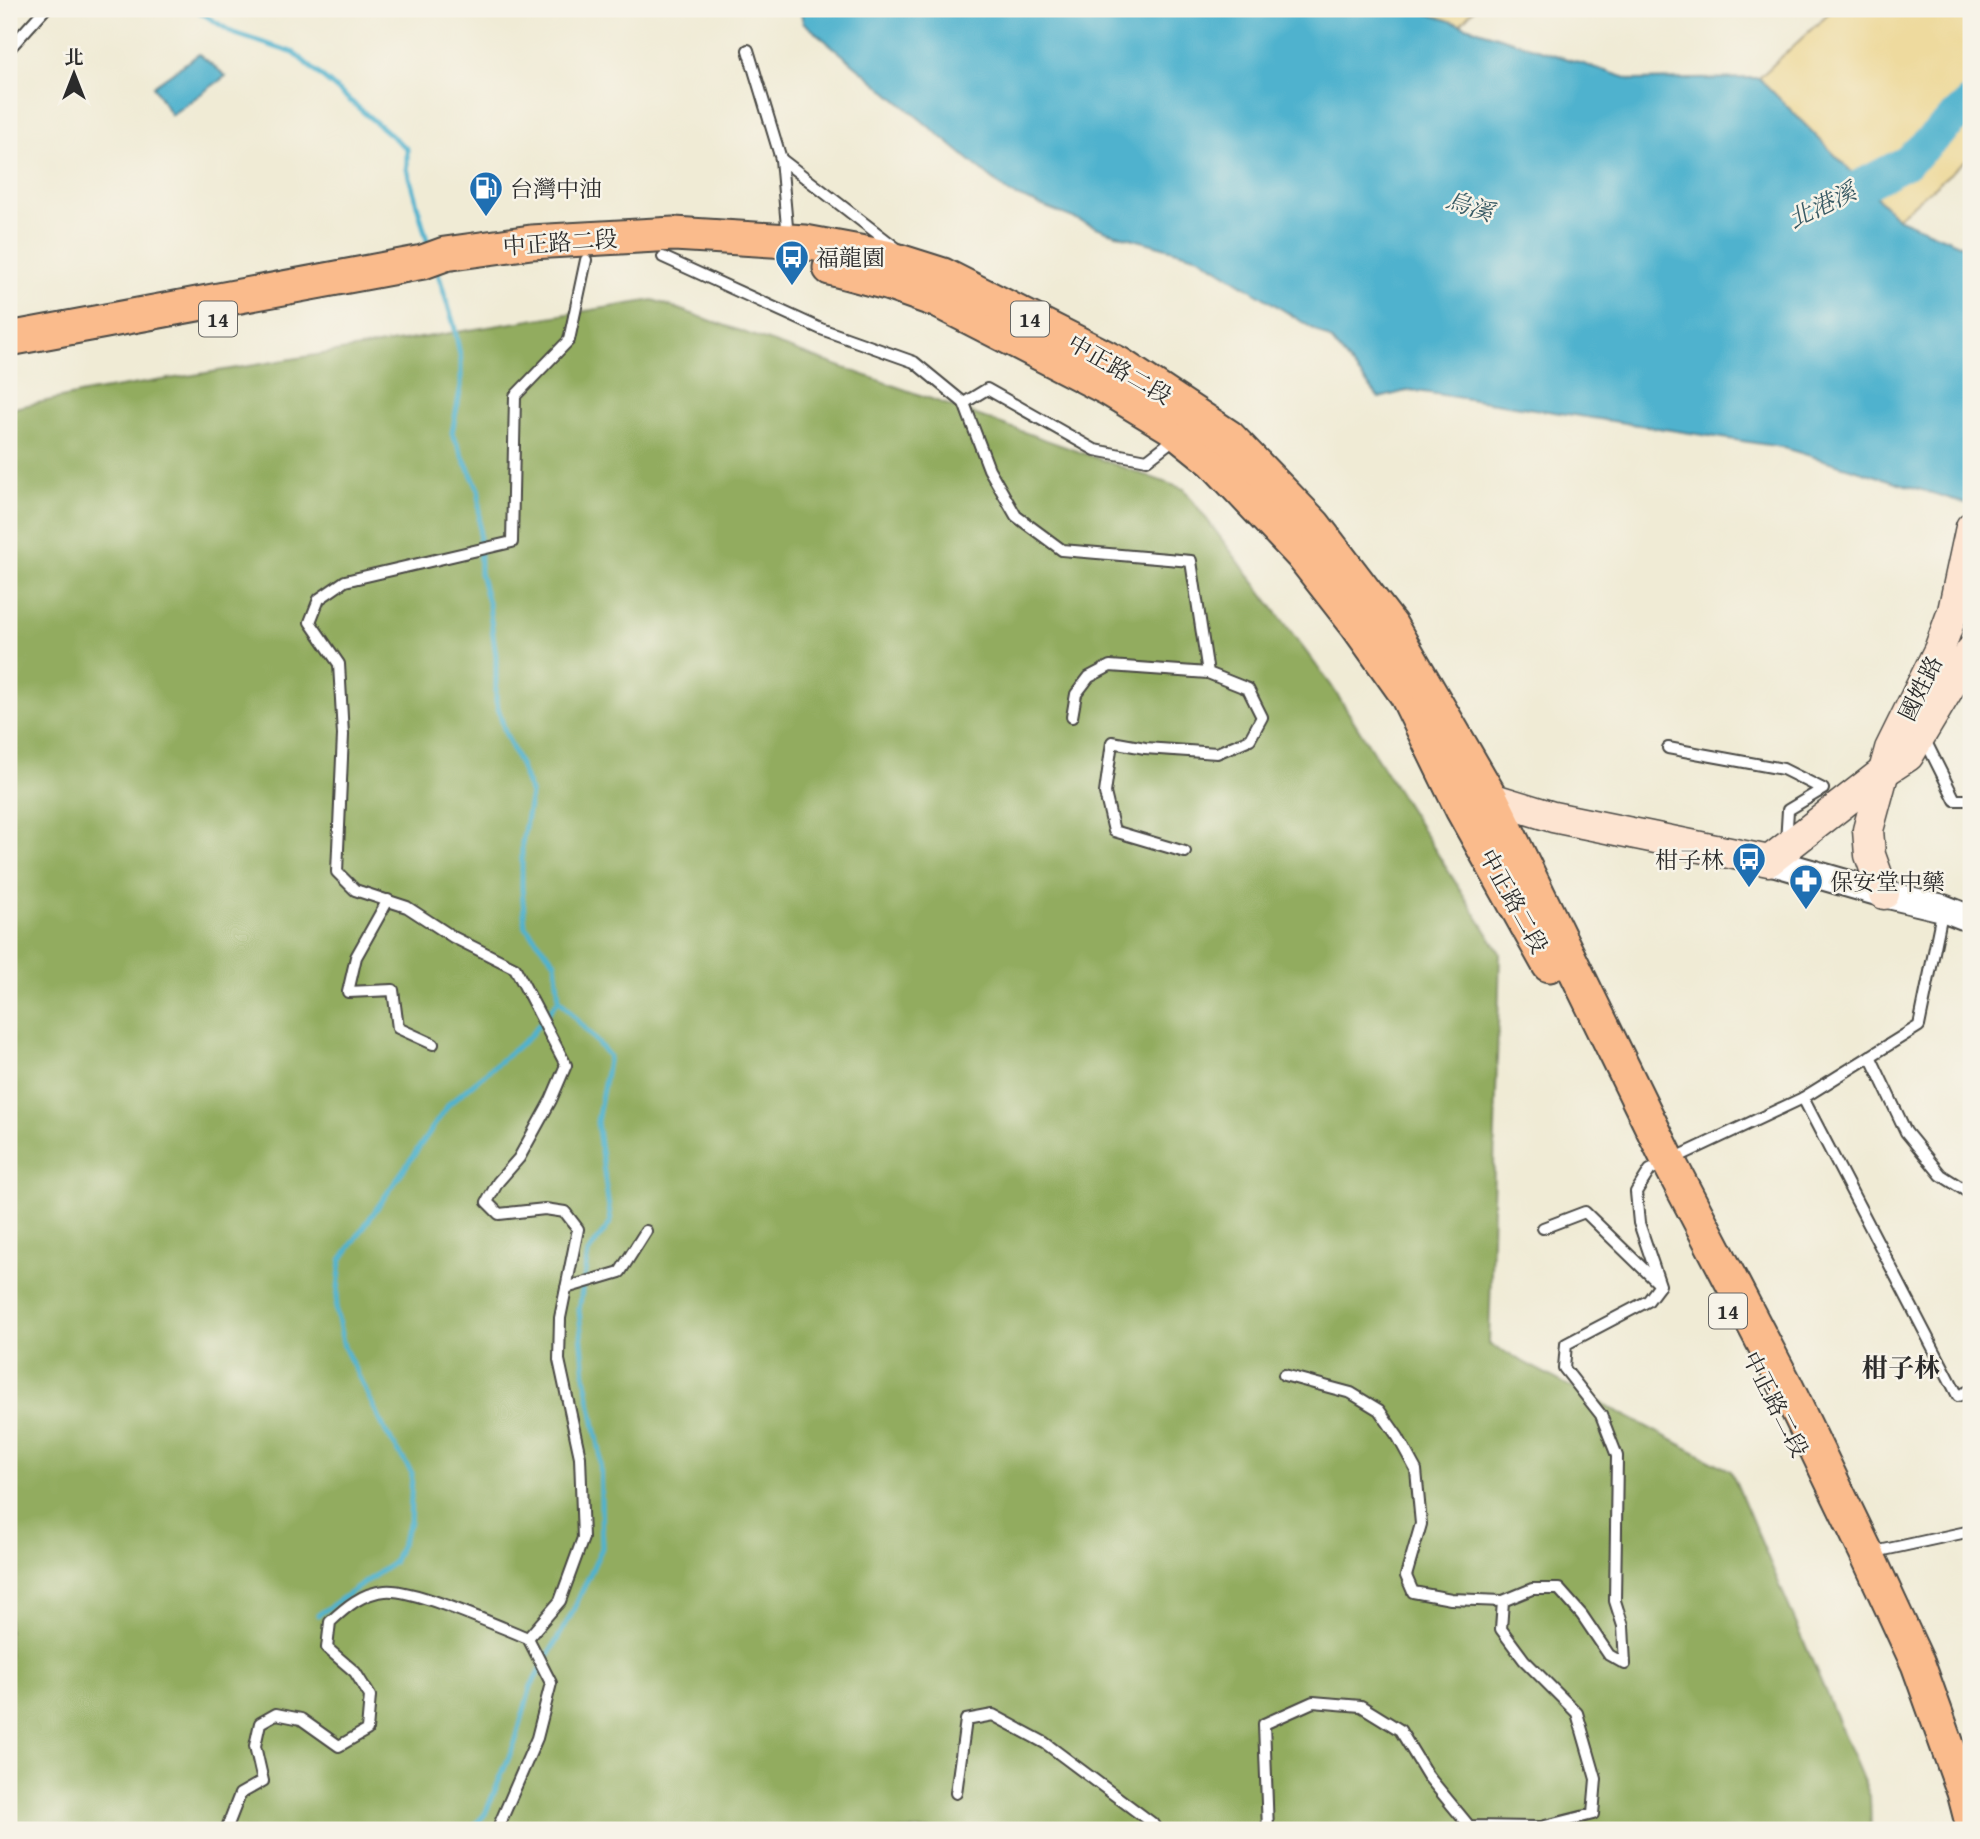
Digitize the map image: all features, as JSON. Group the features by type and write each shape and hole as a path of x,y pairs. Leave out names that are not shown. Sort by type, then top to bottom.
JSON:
{"main road":[{"name":"中正路二段","path":"9,361 436,266 531,242 674,234 788,241 886,257 943,275 1119,364 1196,421 1213,461 1293,545 1356,624 1406,694 1477,804 1560,985 1659,1165 1784,1382 1918,1664 1964,1792 1971,1819"},
{"name":"中正路二段","path":"9,339 436,266 691,256 792,263 846,271 887,283 938,301 1107,388 1196,421"},
{"name":"國姓路","path":"1884,894 1870,855 1868,830 1890,749 1939,650 1953,611 1971,527"},
{"name":"國姓路","path":"1777,855 1882,772 1908,756 1971,651"},
{"path":"1477,804 1777,855"},
{"name":"中正路二段","path":"1659,1165 1775,1397 1863,1584 1944,1793 1955,1830"}],"street":[{"path":"1777,855 1884,894 1943,908 1971,919"}],"lane":[{"path":"9,49 45,9"},
{"path":"748,50 781,159 788,241"},
{"path":"781,159 892,246 1030,307 1165,381"},
{"path":"663,257 821,329 914,362 964,403 989,469 1016,516 1062,550 1191,561 1208,673"},
{"path":"528,1638 560,1601 583,1538 580,1457 558,1360 560,1318 578,1229 565,1212 545,1209 499,1214 487,1202 498,1182 519,1158 551,1100 566,1065 515,968 453,937 407,907 355,890 337,872 343,735 339,664 310,622 319,599 345,581 512,542 515,396 569,340 586,260"},
{"path":"964,403 987,390 1095,450 1147,460 1196,421"},
{"path":"1072,716 1076,694 1090,677 1110,666 1208,673 1248,689 1262,716 1250,739 1217,753 1145,748 1112,742 1105,793 1114,831 1185,852"},
{"path":"1922,734 1955,800 1971,800"},
{"path":"1668,748 1783,769 1823,789 1788,810 1777,855"},
{"path":"388,900 356,957 348,992 393,990 398,1028 433,1044"},
{"path":"1660,1285 1639,1223 1636,1192 1659,1165 1803,1098 1919,1026 1943,908"},
{"path":"1870,1056 1906,1132 1941,1175 1971,1194"},
{"path":"1803,1098 1958,1396 1971,1390"},
{"path":"1543,1228 1585,1212 1660,1285"},
{"path":"568,1287 620,1272 646,1231"},
{"path":"1284,1375 1351,1393 1379,1410 1398,1437 1416,1470 1421,1524 1406,1576 1413,1592 1451,1599 1503,1601 1532,1589 1559,1589 1582,1615 1609,1655 1625,1664 1623,1626 1615,1601 1617,1455 1601,1415 1564,1367 1566,1344 1648,1301 1660,1285"},
{"path":"1867,1554 1971,1531"},
{"path":"226,1830 240,1794 263,1781 255,1746 260,1723 276,1714 301,1719 339,1746 367,1730 370,1696 355,1672 327,1648 330,1622 352,1601 386,1591 416,1596 528,1638 549,1678 551,1683 537,1738 497,1830"},
{"path":"1268,1830 1264,1724 1313,1702 1361,1706 1400,1730 1428,1776 1469,1826 1541,1827 1593,1814 1596,1779 1577,1713 1524,1660 1501,1629 1503,1601"},
{"path":"956,1793 966,1720 993,1716 1045,1743 1152,1823 1157,1830"}],"green space":[{"path":"653,300 1184,489 1331,685 1500,953 1489,1344 1731,1471 1870,1796 1871,1830 9,1830 9,409 89,392"}],"sand":[{"path":"1413,9 1474,9 1459,26"},
{"name":"北港溪","path":"1833,9 1971,9 1971,156 1897,218 1759,78"}],"water":[{"name":"烏溪","path":"800,9 1413,9 1633,80 1759,78 1897,218 1971,249 1971,505 1781,447 1410,390 1379,398 1331,340 1199,257 1109,232 1009,193 803,22"},
{"path":"199,54 226,76 171,115 153,86"}],"waterway":[{"path":"195,9 233,33 294,53 407,149 407,169 429,247"},
{"name":"北港溪","path":"1824,205 1907,162 1971,103"},
{"path":"437,270 454,325 461,360 461,386 452,433 479,491 480,573 489,606 496,656 496,701 505,732 531,794 522,843 525,926 555,962 559,999 609,1056 597,1122 611,1222 588,1253 579,1310 585,1376 600,1452 602,1548 571,1615 531,1686 515,1743 485,1814 471,1830"},
{"path":"318,1615 393,1563 410,1522 412,1473 386,1432 344,1347 336,1310 341,1260 449,1104 529,1037 559,999"}],"place":[{"name":"台灣中油","path":"486,218"},
{"name":"福龍園","path":"792,287"},
{"name":"柑子林","path":"1749,889"},
{"name":"保安堂中藥","path":"1806,911"}],"district":[{"name":"柑子林","path":"1901,1367"}]}
